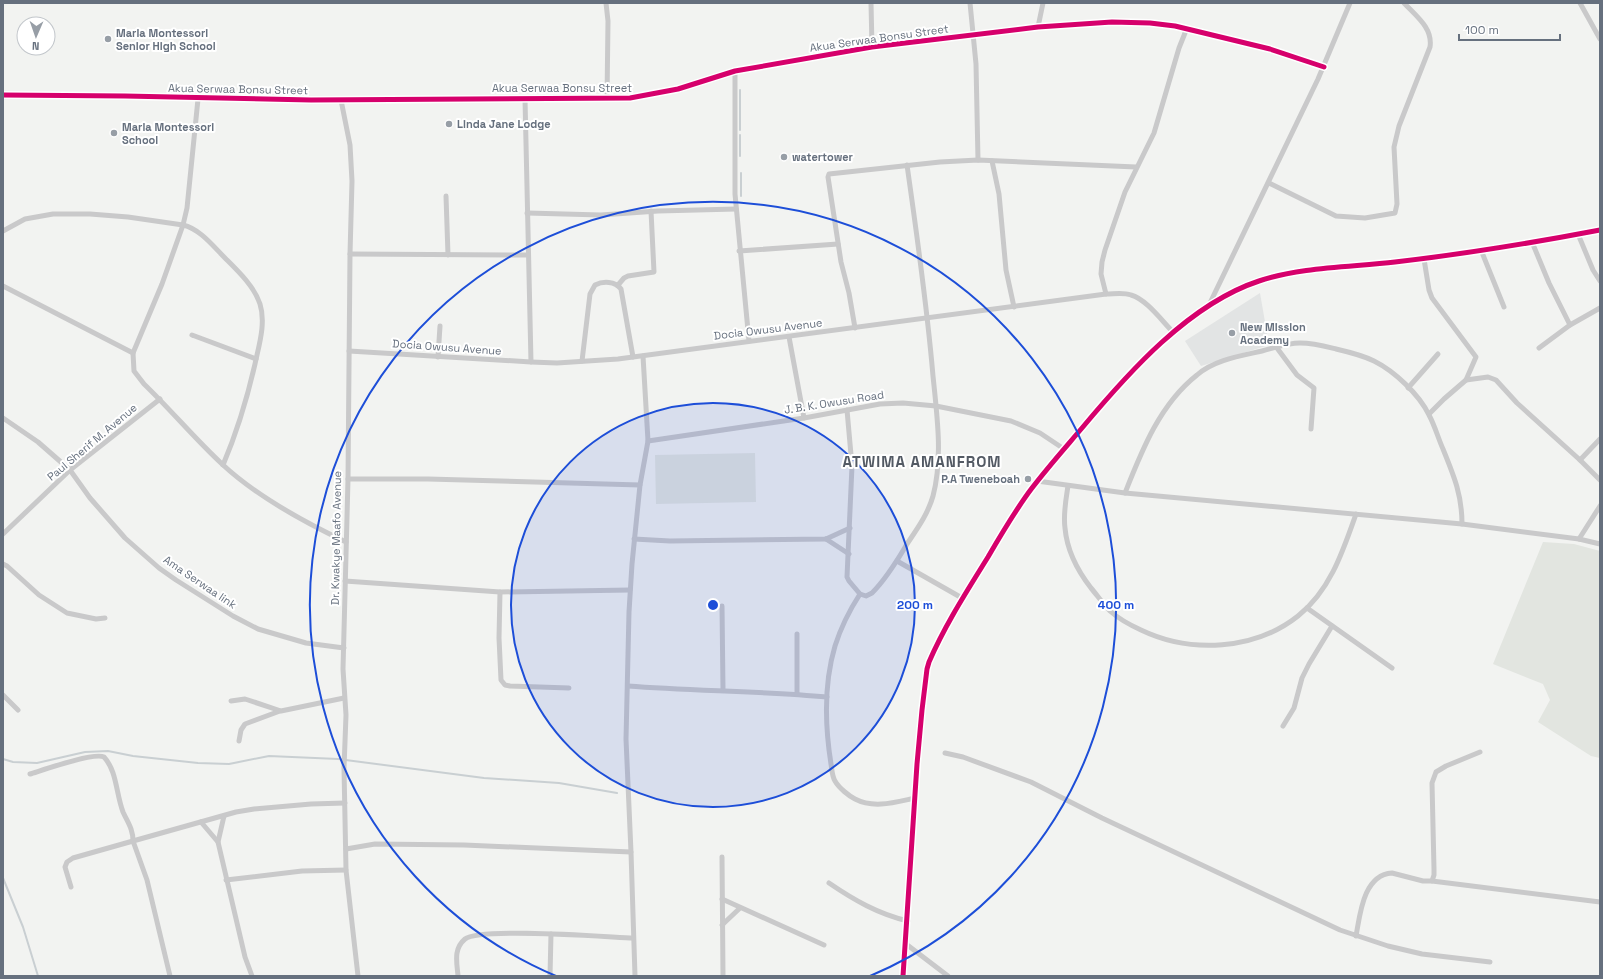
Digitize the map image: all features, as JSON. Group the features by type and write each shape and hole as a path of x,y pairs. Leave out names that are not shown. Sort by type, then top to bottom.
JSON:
{"street":[{"path":"606,3 608,21 607,99"},
{"path":"871,3 872,47"},
{"path":"970,3 976,64 978,160"},
{"path":"1038,27 1043,3"},
{"path":"1210,305 1324,66 1350,3"},
{"path":"1268,183 1336,216 1365,218 1395,212 1397,204 1394,147 1399,126 1431,41 1428,30 1404,3"},
{"path":"1580,3 1600,39"},
{"name":"Akua Serwaa Bonsu Street","path":"3,95 341,100 607,99 641,97 678,89 735,71 872,47 1038,27 1132,22 1150,22 1187,28 1270,49 1324,66"},
{"path":"1106,294 1101,274 1102,262 1115,220 1136,167 1154,133 1179,48 1187,28"},
{"path":"735,71 736,208 749,341"},
{"path":"198,99 188,197 182,225 162,284 133,353 134,371 144,384 223,465 247,484 294,515 346,542"},
{"path":"525,99 531,362"},
{"name":"Dr. Kwakye Maafo Avenue","path":"341,100 348,134 352,169 348,479 343,669 346,715 346,870 358,976"},
{"path":"855,328 838,244 828,177 829,174 907,165 978,160 1136,167"},
{"path":"992,161 998,194 1006,270 1014,307"},
{"path":"847,410 852,466 848,579 860,594 866,596 872,593 897,561 924,518 933,497 937,460 936,406 928,318 907,165"},
{"path":"446,196 448,255"},
{"path":"527,213 600,214 736,208"},
{"path":"618,285 628,276 654,272 651,211"},
{"path":"3,231 25,219 53,214 90,214 128,217 189,226 199,232 216,248 256,294 260,303 262,314 262,326 256,359 244,409 223,465"},
{"path":"903,976 908,921 915,798 922,710 927,670 949,619 1006,526 1064,449 1114,390 1173,332 1210,305 1252,284 1284,274 1424,258 1600,230"},
{"path":"1578,234 1590,264 1600,281"},
{"path":"1532,242 1549,283 1570,325"},
{"path":"739,251 838,244"},
{"path":"1481,250 1504,306"},
{"path":"350,254 528,255"},
{"path":"1424,258 1429,290 1432,298 1475,354 1475,360 1466,380 1429,414"},
{"path":"582,361 590,294 595,285 599,283 618,285 622,289 633,357"},
{"path":"3,286 133,353"},
{"name":"Docia Owusu Avenue","path":"349,351 531,362 582,361 643,356 1106,294 1126,294 1137,297 1173,332"},
{"path":"1539,348 1570,325 1600,308"},
{"path":"438,357 440,326"},
{"path":"192,335 256,359"},
{"path":"789,336 804,418"},
{"path":"1125,493 1145,443 1156,424 1188,382 1202,370 1218,363 1277,348 1299,343 1311,344 1358,355 1383,366 1416,395 1429,414 1458,489 1462,508 1462,524"},
{"path":"1277,348 1297,375 1314,388 1311,429"},
{"path":"1408,388 1438,354"},
{"path":"635,976 626,754 630,590 640,485 648,441 643,356"},
{"path":"1466,380 1488,377 1496,380 1517,403 1600,480"},
{"name":"Paul Sherif M. Avenue","path":"3,534 70,470 160,399"},
{"name":"J. B. K. Owusu Road","path":"648,441 804,418 880,404 903,403 936,406 1012,421 1040,433 1064,449"},
{"name":"Ama Serwaa link","path":"3,418 38,442 70,470 90,498 125,538 159,568 185,586 233,616 258,629 306,643 344,648"},
{"path":"1580,460 1600,438"},
{"path":"348,479 428,479 640,485"},
{"path":"1038,482 1125,493 1462,524 1579,539 1600,544"},
{"path":"1068,486 1064,527 1070,551 1083,578 1110,611 1136,628 1156,637 1187,644 1219,645 1250,641 1283,627 1307,608 1333,572 1356,514"},
{"path":"1579,539 1600,506"},
{"path":"634,539 670,541 826,539 850,528"},
{"path":"826,539 849,554"},
{"path":"897,561 962,598"},
{"path":"3,564 8,566 39,595 67,613 96,619 105,618"},
{"path":"345,581 500,592 630,590"},
{"path":"500,592 499,654 501,680 505,685 510,686 570,688"},
{"path":"860,594 846,617 838,637 831,663 827,697 829,755 835,782 856,800 871,804 885,804 915,798"},
{"path":"722,606 723,690"},
{"path":"1307,608 1392,668"},
{"path":"1283,726 1294,708 1302,678 1308,664 1332,626"},
{"path":"797,634 797,694"},
{"path":"628,686 797,694 827,697"},
{"path":"3,695 18,710"},
{"path":"239,741 241,730 245,724 281,710 344,698"},
{"path":"230,701 245,699 281,710"},
{"path":"1432,881 1434,875 1432,783 1436,772 1446,766 1480,752"},
{"path":"945,753 978,762 1031,782 1212,871 1340,930 1388,946 1422,954 1490,962"},
{"path":"30,774 88,757 99,755 104,757 113,773 123,812 132,828 133,841 147,880 170,976"},
{"path":"71,888 65,866 67,862 73,858 236,812 262,808 345,803"},
{"path":"224,816 218,842 245,957 252,976"},
{"path":"201,822 218,842"},
{"path":"346,849 375,844 464,844 631,852"},
{"path":"722,857 723,976"},
{"path":"226,880 302,871 346,870"},
{"path":"1356,936 1362,900 1378,878 1387,873 1423,881 1600,902"},
{"path":"830,883 870,907 890,916 908,921"},
{"path":"722,899 824,945"},
{"path":"722,925 740,908"},
{"path":"458,976 457,951 462,942 469,936 485,933 551,934 633,938"},
{"path":"550,976 551,934"},
{"path":"906,944 948,976"}],"shaded area":[{"name":"New Mission Academy","path":"1260,293 1269,345 1201,366 1185,341"},
{"path":"755,453 756,502 656,504 655,455"},
{"path":"1543,542 1574,544 1600,551 1600,758 1591,756 1538,722 1550,700 1543,684 1493,664"}],"waterway":[{"path":"740,90 740,130"},
{"path":"740,135 740,156"},
{"path":"741,173 741,196"},
{"path":"3,759 13,762 37,763 85,752 108,751 133,756 198,763 229,764 269,756 338,759 484,778 559,783 617,793"},
{"path":"3,878 23,927 38,976"}],"cycle path":[{"path":"3,95 311,100 630,98 678,89 735,71 872,47 1038,27 1112,22 1150,23 1175,26 1270,49 1324,67"},
{"path":"903,976 917,764 922,710 929,662 957,608 1020,504 1050,465 1119,385 1162,342 1184,323 1208,306 1233,292 1259,281 1275,276 1309,270 1395,262 1447,255 1523,244 1600,230"}],"place":[{"name":"Maria Montessori Senior High School","path":"108,39"},
{"name":"Linda Jane Lodge","path":"449,124"},
{"name":"Maria Montessori School","path":"114,133"},
{"name":"watertower","path":"784,157"},
{"name":"New Mission Academy","path":"1232,333"},
{"name":"P.A Tweneboah","path":"1028,479"}],"district":[{"name":"ATWIMA AMANFROM","path":"922,462"}]}
